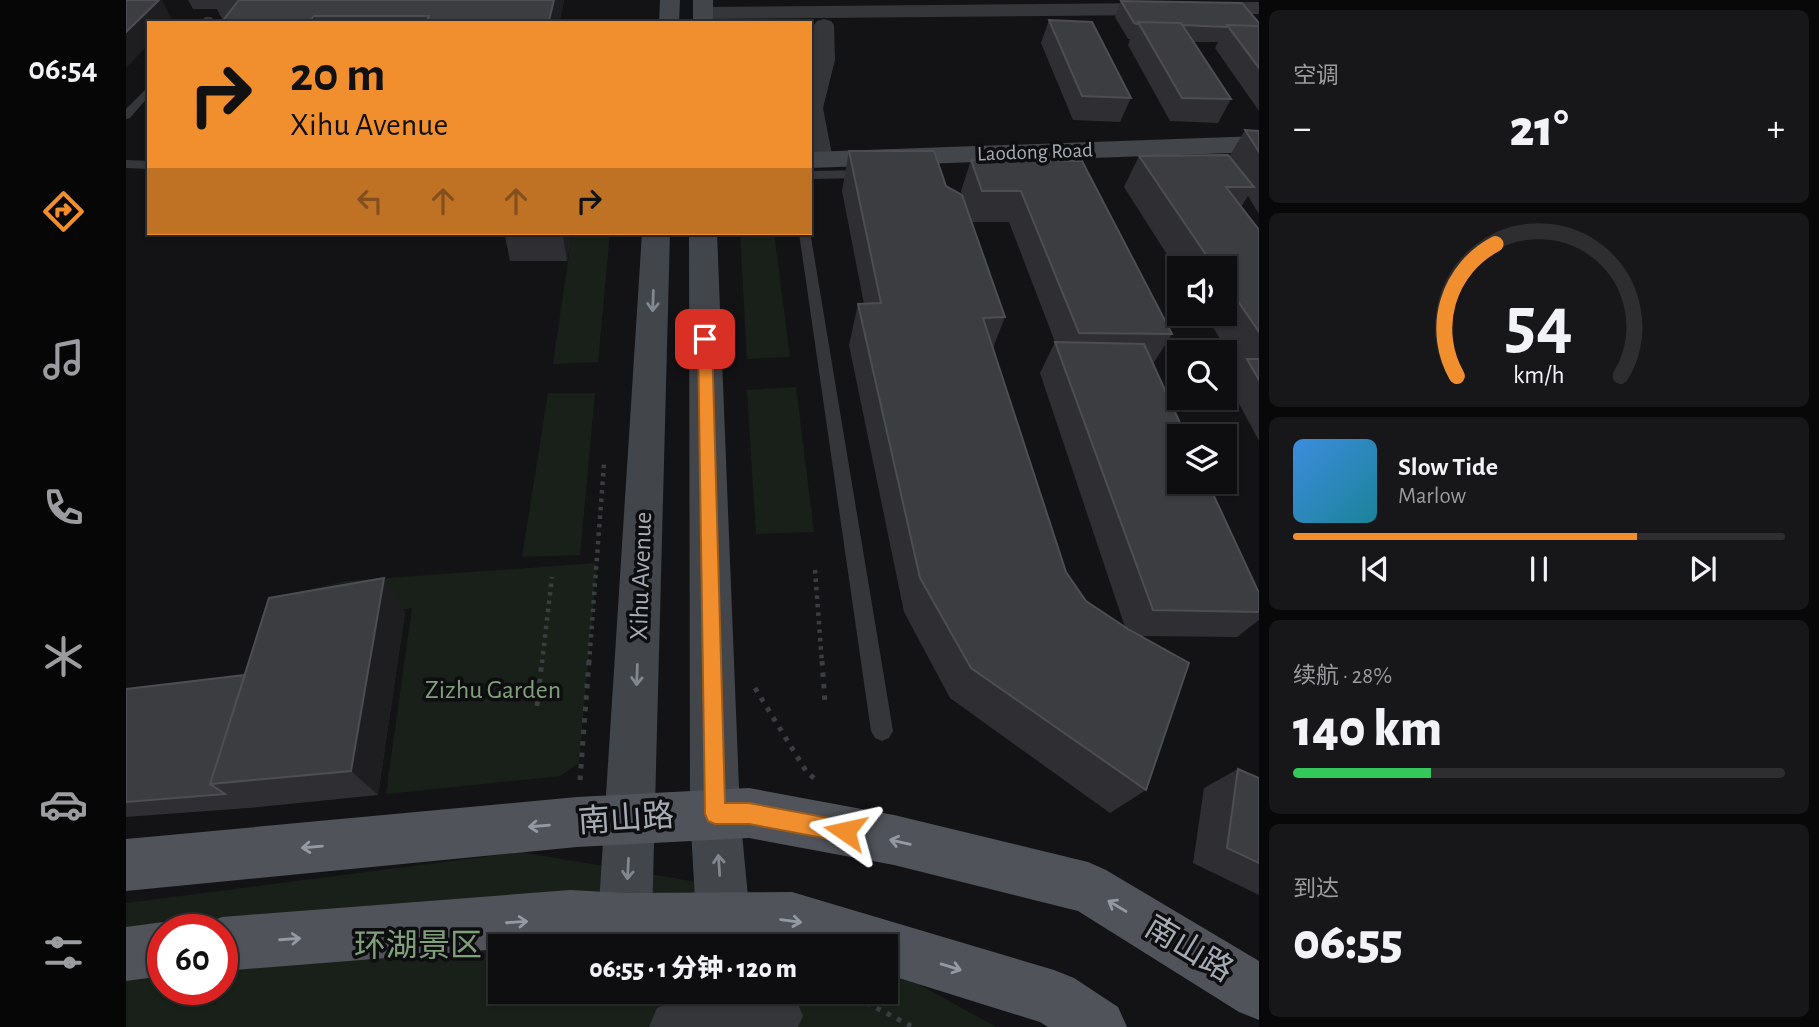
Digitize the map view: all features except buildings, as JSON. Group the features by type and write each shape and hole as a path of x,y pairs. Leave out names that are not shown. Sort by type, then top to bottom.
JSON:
{"main road":[{"path":"669,21 670,0"},
{"name":"Laodong Road","path":"814,165 863,166 1259,144"},
{"name":"Xihu Avenue","path":"625,920 656,235"},
{"path":"703,235 715,814 723,918"},
{"name":"南山路","path":"126,865 577,822 749,814 894,840 1088,888 1259,992"},
{"path":"238,943 570,918 792,919 842,934"},
{"path":"126,954 147,951"},
{"path":"898,951 1054,998 1098,1027"}],"street":[{"path":"1217,4 1259,19"},
{"path":"703,12 1217,4 1259,8"},
{"path":"812,104 824,60 824,25"},
{"path":"812,127 814,165"},
{"path":"676,1027 776,1016"}],"lane":[{"path":"126,117 147,91"},
{"path":"126,164 147,165"},
{"path":"863,166 868,188"},
{"path":"805,235 882,731"}],"path":[{"path":"577,822 605,453"},
{"path":"815,570 825,703"},
{"path":"537,706 552,577"},
{"path":"751,682 806,771 823,786"},
{"path":"869,1004 913,1027"}],"green space":[{"path":"572,235 610,235 598,362 553,364"},
{"path":"740,235 774,235 790,357 747,359"},
{"path":"796,387 814,532 756,534 747,390"},
{"path":"548,393 595,393 580,555 522,557"},
{"name":"Zizhu Garden","path":"597,563 579,763 560,776 386,794 412,608 296,629 268,662 289,594 346,581"},
{"name":"环湖景区","path":"521,852 755,892 829,934 488,934 488,1004 898,1004 898,973 996,1027 126,1027 126,903"}],"route":[{"path":"705,339 715,814 749,814 845,831"}]}
